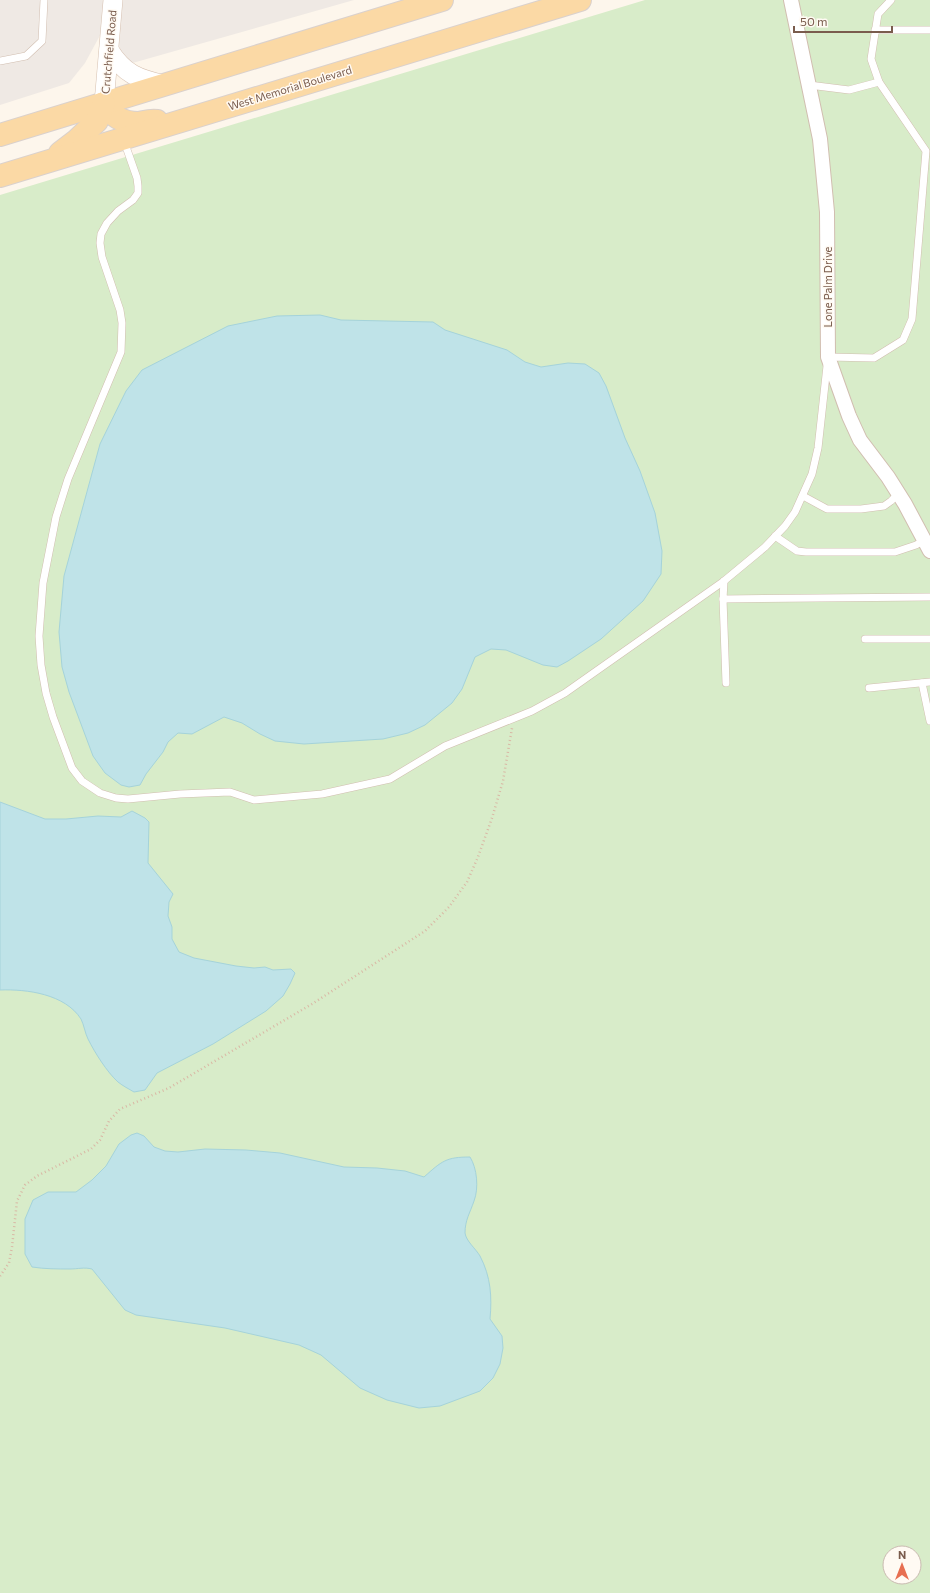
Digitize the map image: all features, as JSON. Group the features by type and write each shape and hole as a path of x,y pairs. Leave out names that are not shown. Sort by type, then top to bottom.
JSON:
{"main road":[{"path":"0,135 442,0"},
{"name":"West Memorial Boulevard","path":"0,176 580,0"},
{"path":"104,103 109,112 122,120 130,123 152,120 165,126"},
{"path":"49,161 77,140 97,121 104,103"}],"street":[{"name":"Crutchfield Road","path":"104,103 113,0"},
{"name":"Lone Palm Drive","path":"791,0 820,139 827,212 828,357 849,416 860,440 898,493 927,546"},
{"path":"109,50 117,62 128,72 142,80 165,85"}],"lane":[{"path":"0,61 26,56 42,41 44,0"},
{"path":"123,139 137,178 138,193 133,200 106,223 101,234 100,243 102,257 120,310 122,323 121,352 68,479 56,517 49,550 40,612 40,666 52,717 72,768 82,781 94,791 116,798 128,799 180,794 230,792 254,800 322,794 390,778 445,746 532,711 565,693 724,581 765,547 795,512 812,474 818,448 828,357 874,358 903,340 912,319 926,151 879,82 871,59 878,14 891,0"},
{"path":"875,30 930,30"},
{"path":"809,85 849,90 879,82"},
{"path":"803,496 827,508 861,509 884,506 898,493"},
{"path":"775,536 797,551 806,552 895,552 916,545 927,546"},
{"path":"724,581 723,599 726,682"},
{"path":"723,599 930,597"},
{"path":"865,639 930,639"},
{"path":"868,688 930,682"},
{"path":"922,683 930,721"}],"path":[{"path":"0,1276 9,1263 17,1201 25,1185 37,1176 91,1149 100,1140 109,1121 120,1109 170,1088 312,1004 425,931 449,907 467,882 492,818 502,781 514,718"}],"shaded area":[{"path":"0,0 106,0 104,28 85,63 69,83 0,105"},
{"path":"120,0 354,0 129,64 116,48"}],"green space":[{"path":"645,0 930,0 930,1593 0,1593 0,195"}],"water":[{"path":"320,315 341,320 433,322 445,330 507,350 525,362 541,367 568,363 585,364 599,373 606,386 625,438 640,471 655,513 662,551 661,574 643,601 601,639 557,667 543,665 506,650 491,649 475,657 462,689 452,703 425,725 408,733 383,739 304,744 275,741 242,723 224,717 192,734 178,733 168,742 163,752 146,774 140,785 129,787 121,785 105,773 93,756 69,692 62,667 59,632 64,576 100,444 126,391 142,370 228,326 277,316"},
{"path":"0,802 45,819 98,816 121,817 132,811 145,818 149,822 148,863 173,894 169,902 168,916 172,927 172,939 179,952 194,958 236,966 254,968 265,967 273,970 291,969 295,973 283,996 266,1011 213,1044 157,1073 145,1090 134,1092 122,1085 110,1073 98,1056 88,1039 81,1019 74,1011 65,1004 45,995 33,992 0,990"},
{"path":"137,1133 144,1136 154,1147 165,1151 178,1152 205,1149 280,1153 344,1167 405,1171 424,1177 435,1167 445,1161 455,1158 470,1157 476,1172 477,1184 476,1196 467,1220 465,1233 469,1242 480,1256 484,1264 489,1279 491,1295 490,1319 502,1336 503,1348 500,1364 493,1378 480,1391 440,1406 419,1408 387,1400 360,1388 321,1355 299,1345 225,1328 136,1315 125,1310 92,1269 51,1269 32,1267 25,1254 25,1219 33,1200 48,1192 76,1192 92,1180 106,1166 119,1144 131,1135"}]}
